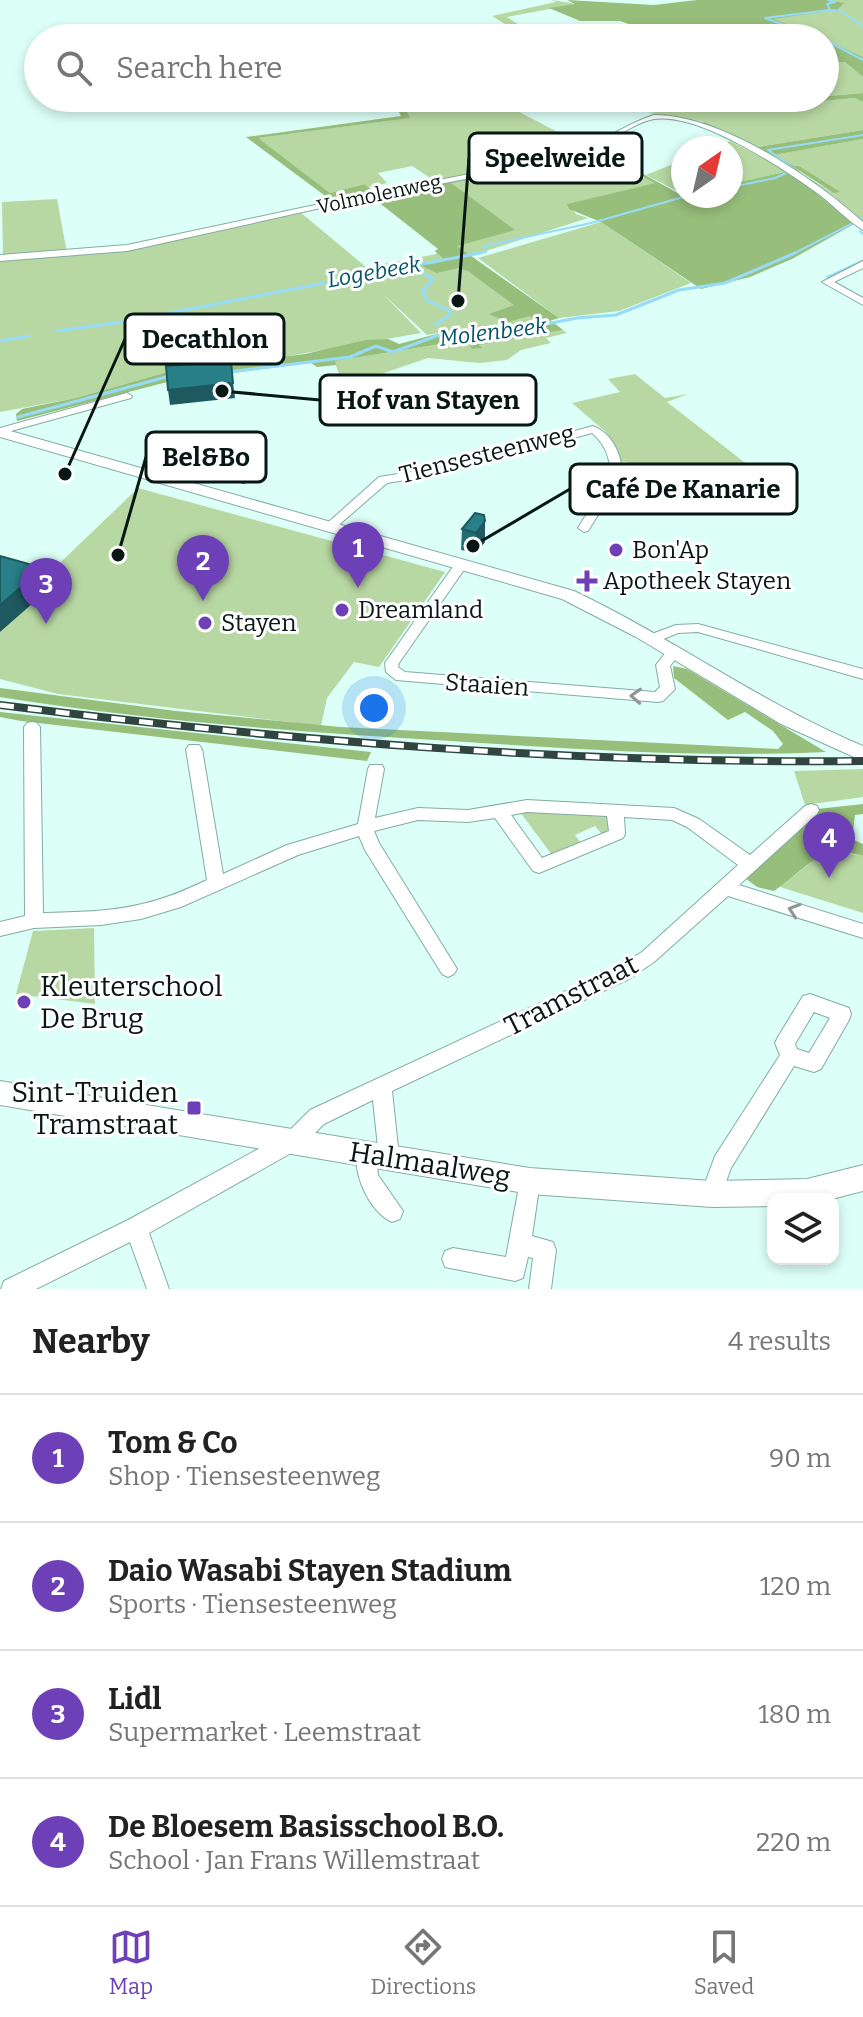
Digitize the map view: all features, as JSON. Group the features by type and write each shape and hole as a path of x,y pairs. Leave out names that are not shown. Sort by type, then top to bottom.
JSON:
{"main road":[{"path":"0,431 152,478 568,595 616,616 837,743 863,754"},
{"path":"0,440 111,471 152,478"},
{"name":"Halmaalweg","path":"0,1093 530,1181 712,1194 807,1192 863,1178"}],"street":[{"name":"Volmolenweg","path":"0,258 127,248 366,196 571,157 597,148 647,119 662,115 706,127 771,160 806,181 859,223"},
{"path":"863,264 827,282 863,302"},
{"path":"0,431 127,396"},
{"name":"Tiensesteenweg","path":"329,527 383,480 437,471 593,429 602,434 617,468 616,476 584,528"},
{"name":"Staaien","path":"462,564 392,663 391,669 401,677 658,697 668,689 663,665 675,650"},
{"path":"654,638 676,629 698,628 863,674"},
{"path":"32,727 34,921"},
{"path":"194,749 216,885"},
{"path":"376,769 365,829 371,845 448,969"},
{"path":"0,929 34,921 101,918 141,912 175,902 293,850 418,814 468,816 527,806 674,814 693,823 749,864"},
{"path":"499,811 539,866 617,834 615,810"},
{"name":"Tramstraat","path":"12,1289 136,1228 293,1141 317,1117 623,973 648,957 811,810"},
{"path":"725,888 863,931"},
{"path":"712,1194 722,1163 790,1056"},
{"path":"382,1086 377,1155 368,1178 392,1211"},
{"path":"453,1259 515,1270 530,1181"},
{"path":"136,1228 158,1289"},
{"path":"520,1244 545,1250 540,1289"}],"green space":[{"path":"552,0 577,4 507,17 518,24 505,24 492,16 556,2"},
{"path":"567,0 654,5 697,0 831,0 844,3 837,10 773,19 786,24 580,21 549,8 575,4"},
{"path":"831,0 863,0 863,57 839,46 839,24 786,24 771,19 837,10 843,3"},
{"path":"839,46 863,57 863,77 845,62 839,63"},
{"path":"845,62 863,77 863,93 839,95 839,63"},
{"path":"863,93 863,102 855,98 839,99 839,95"},
{"path":"855,98 863,102 863,130 758,147 743,140 743,136 735,136 705,122 648,113 839,112 839,99"},
{"path":"399,112 407,112 410,118 258,138 330,193 365,184 374,192 332,201 246,137 401,116"},
{"path":"406,112 520,112 590,149 435,181 412,166 378,173 387,183 369,187 365,184 330,193 257,138 409,118"},
{"path":"705,122 735,136 727,136 700,123"},
{"path":"863,130 863,139 774,155 799,166 840,192 834,193 802,172 743,144 743,140 758,147"},
{"path":"863,139 863,224 835,197 798,172 834,193 773,155"},
{"path":"743,148 789,171 743,181"},
{"path":"598,149 671,189 671,208 743,208 743,181 789,171 854,224 792,259 750,277 701,289 601,222 569,209 567,204 655,183 597,153 581,158 451,183 515,230 457,246 559,318 543,323 529,316 508,322 489,314 514,305 468,271 458,268 437,273 419,265 445,260 435,251 438,249 372,197 568,159"},
{"path":"597,153 656,183 568,204 576,214 588,218 467,257 554,323 508,331 448,331 427,335 383,294 421,333 254,362 174,370 76,398 0,412 0,259 97,254 300,212 366,267 437,254 435,251 514,230 450,183"},
{"path":"671,165 671,188 646,175"},
{"path":"57,199 67,253 3,257 2,202"},
{"path":"601,222 691,283 619,311 559,318 478,258"},
{"path":"554,323 563,330 479,345 482,348 472,349 466,340 335,361 336,365 317,367 311,363 171,381 17,421 16,414 22,409 76,398 174,370 305,354 366,340 388,339 399,344 448,331 508,331"},
{"path":"563,330 567,333 546,338 551,343 521,350 507,360 479,363 428,358 381,374 342,381 334,361 467,340 472,349 478,345"},
{"path":"635,374 665,398 688,394 667,402 775,486 714,513 673,504 688,475 619,461 607,433 572,403 620,392 608,379"},
{"name":"Stayen","path":"138,488 445,572 379,667 354,662 327,698 321,726 58,694 0,679 0,574 38,584"},
{"path":"673,666 687,669 826,752 638,752 394,738 169,719 0,697 0,688 176,711 340,727 778,749 783,744 773,731 745,712 728,720 674,678"},
{"path":"0,712 371,752 367,761 21,721 0,717"},
{"path":"863,769 863,797 805,805 794,771"},
{"path":"863,804 863,814 855,815 852,839 863,844 863,856 835,853 824,856 814,860 774,891 757,887 745,878 818,809"},
{"path":"528,809 600,812 611,819 612,830 602,834 595,826 575,835 581,843 552,855 520,812"},
{"path":"838,852 863,856 863,913 780,887 820,855"},
{"path":"94,928 95,1004 16,994 33,931"}],"building":[{"path":"231,361 233,383 168,390 166,366"},
{"path":"475,513 484,515 485,521 476,533 462,529"},
{"path":"0,556 43,568 0,605"}],"waterway":[{"name":"Logebeek","path":"828,0 835,2 827,4 830,10"},
{"name":"Logebeek","path":"781,24 765,18 830,10"},
{"name":"Logebeek","path":"830,10 841,11 863,26"},
{"name":"Logebeek","path":"839,47 863,60"},
{"name":"Logebeek","path":"743,185 775,178 795,169 768,150 863,135"},
{"name":"Logebeek","path":"476,254 486,252 484,247 490,245 591,223 671,200"},
{"name":"Molenbeek","path":"794,253 863,218"},
{"path":"860,231 863,234"},
{"name":"Molenbeek","path":"227,372 350,357 376,346 393,352 447,332 486,336 577,318 616,315 679,290 725,283 794,253"},
{"name":"Logebeek","path":"56,331 122,322 476,254"},
{"name":"Logebeek","path":"469,255 476,254"},
{"path":"828,277 863,261"},
{"path":"416,270 433,279 423,291 426,300 450,311 450,315 435,325"},
{"name":"Logebeek","path":"0,341 29,336"},
{"name":"Molenbeek","path":"18,417 170,376"}],"railway":[{"path":"0,705 215,729 430,748 646,759 863,761"}],"place":[{"name":"Speelweide","path":"458,301"},
{"name":"Hof van Stayen","path":"222,391"},
{"name":"Decathlon","path":"65,474"},
{"name":"Café De Kanarie","path":"473,546"},
{"name":"Bon'Ap","path":"616,550"},
{"name":"Bel&Bo","path":"118,555"},
{"name":"Apotheek Stayen","path":"587,581"},
{"name":"Tom & Co","path":"358,588"},
{"name":"Daio Wasabi Stayen Stadium","path":"203,601"},
{"name":"Dreamland","path":"342,610"},
{"name":"Stayen","path":"205,623"},
{"name":"Lidl","path":"46,624"},
{"name":"De Bloesem Basisschool B.O.","path":"829,878"},
{"name":"Kleuterschool De Brug","path":"24,1002"},
{"name":"Sint-Truiden Tramstraat","path":"194,1108"}]}
